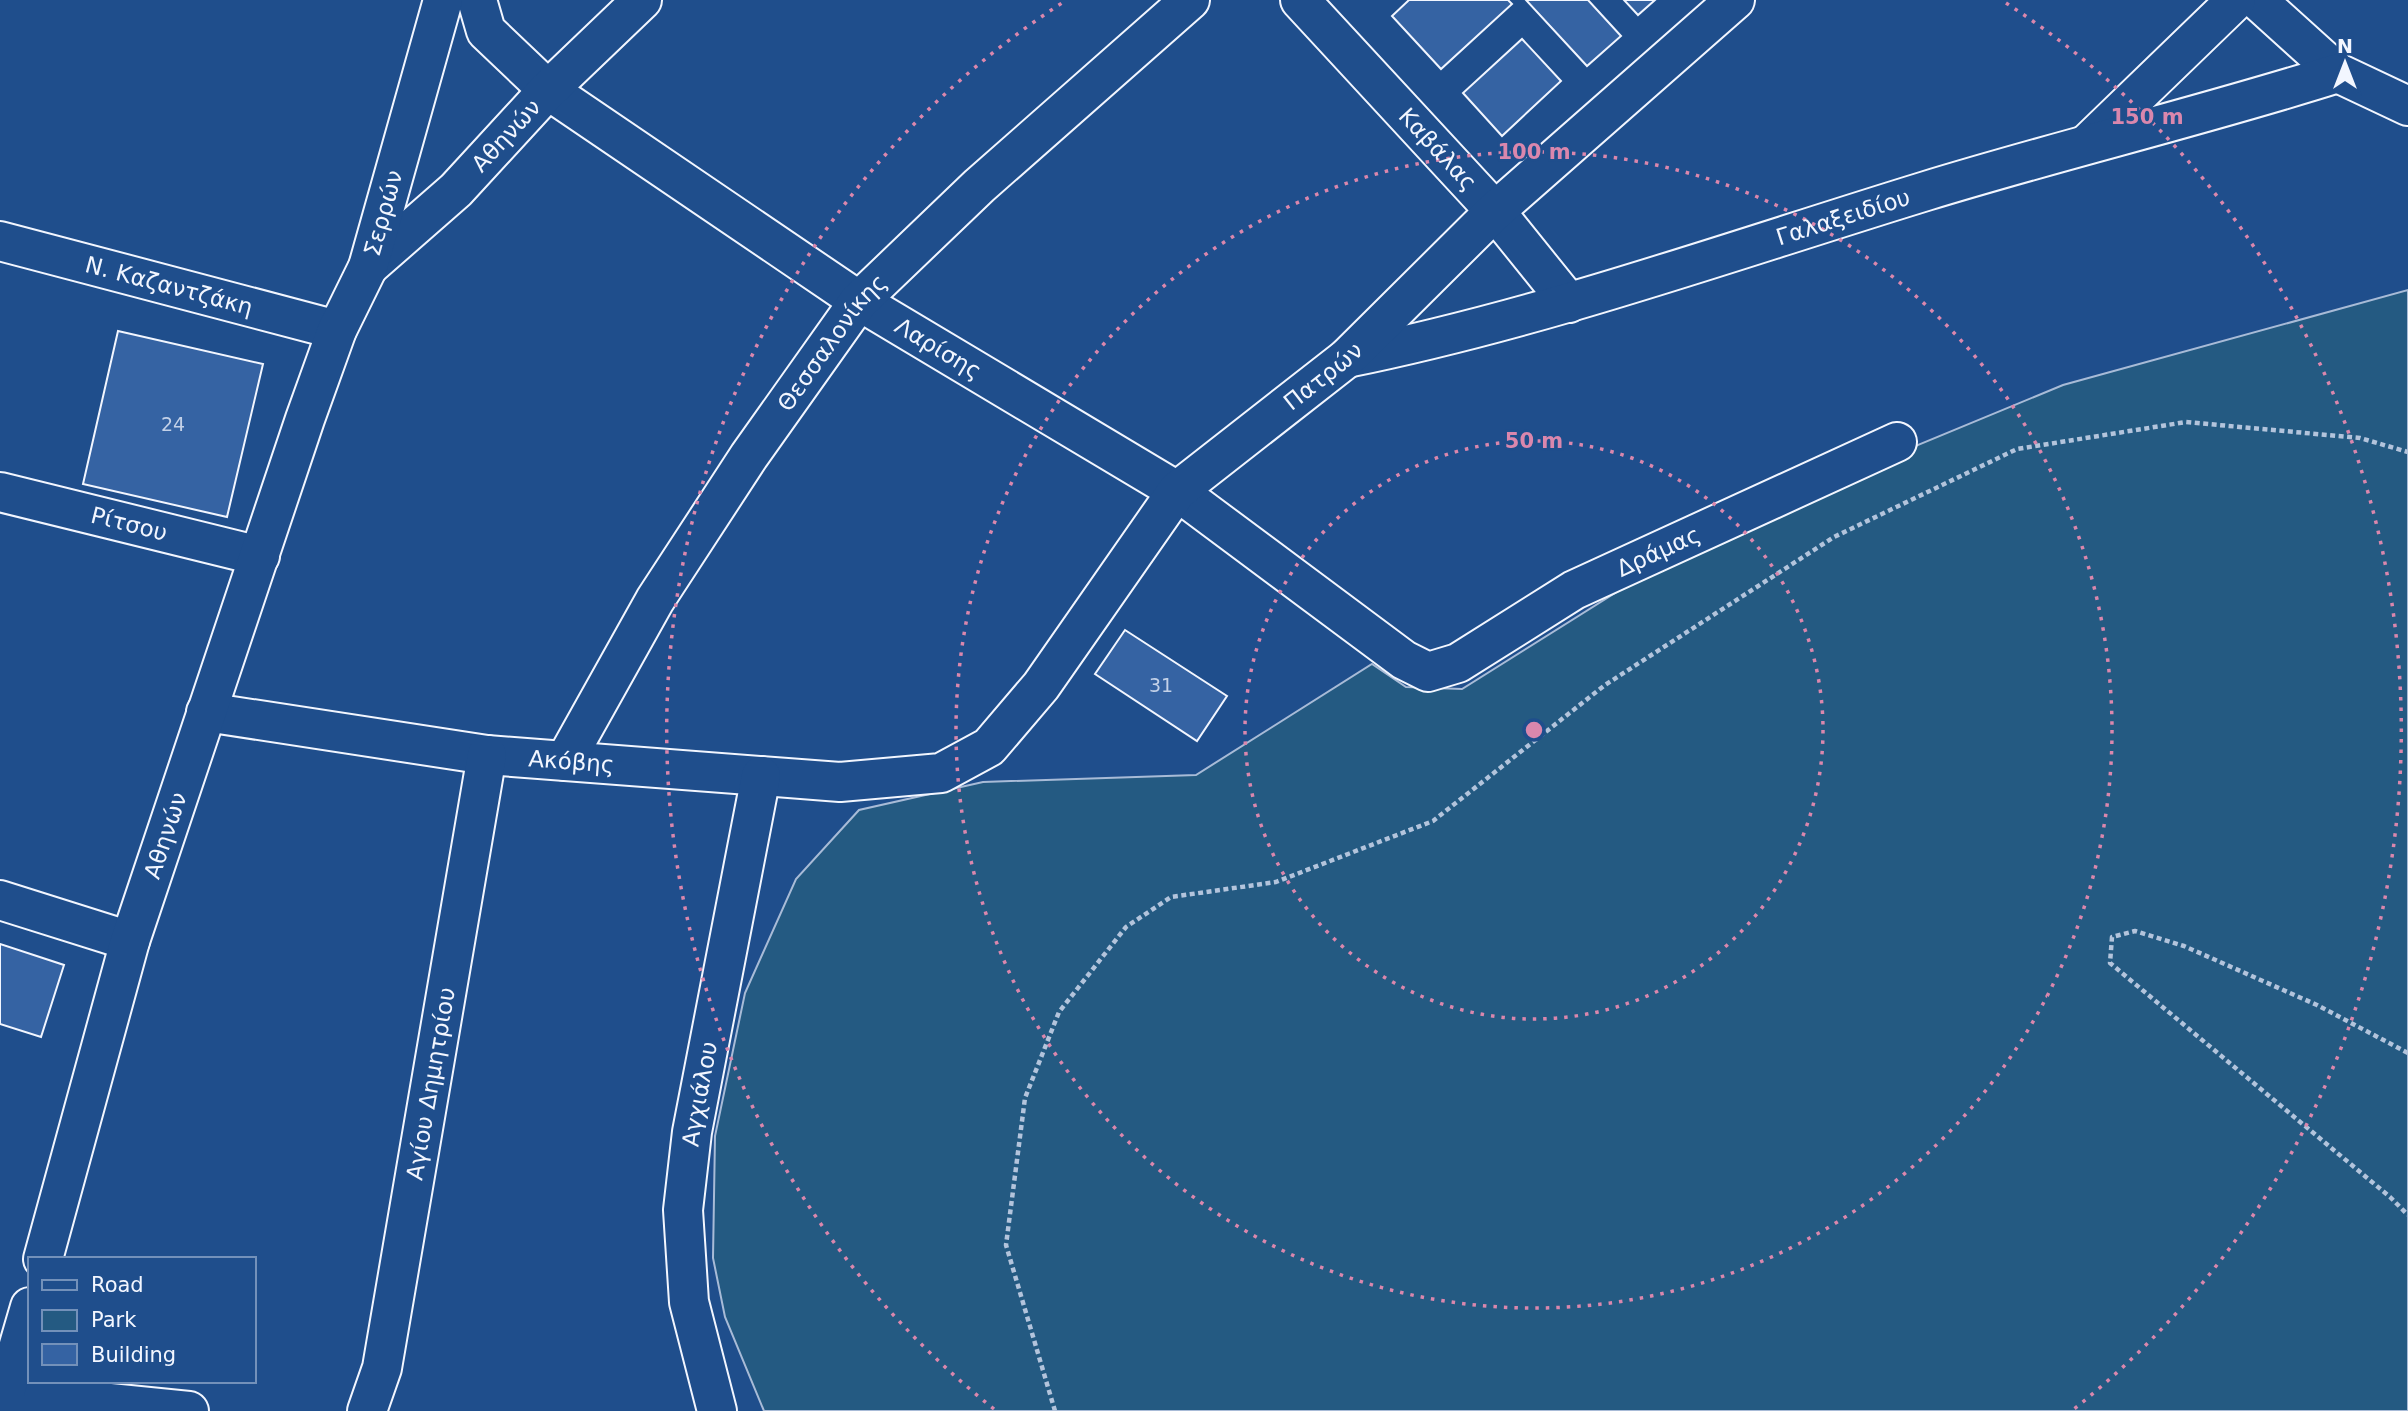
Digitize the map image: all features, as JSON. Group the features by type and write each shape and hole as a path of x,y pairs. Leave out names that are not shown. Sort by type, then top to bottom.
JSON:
{"street":[{"name":"Σερρών","path":"305,419 338,330 368,267 443,0"},
{"name":"Λαρίσης","path":"477,0 485,30 548,90 859,301 1177,491 1404,660 1428,672"},
{"name":"Αθηνών","path":"368,267 456,190 548,90 642,0"},
{"name":"Θεσσαλονίκης","path":"565,761 655,600 748,456 859,301 979,186 1189,0"},
{"name":"Καβάλας","path":"1300,0 1495,211 1569,303"},
{"name":"Πατρών","path":"941,773 989,747 1041,686 1177,491 1347,358 1495,211 1735,0"},
{"path":"2087,145 2236,0"},
{"path":"2257,0 2338,73 2408,106"},
{"name":"Γαλαξειδίου","path":"1347,358 1420,344 1569,303 1928,190 2223,109 2338,73"},
{"name":"Ν. Καζαντζάκη","path":"0,241 338,330"},
{"name":"Αθηνών","path":"44,1257 130,941 305,419"},
{"name":"Δράμας","path":"1428,672 1458,663 1574,590 1897,442"},
{"name":"Ρίτσου","path":"0,492 260,556"},
{"name":"Ακόβης","path":"206,712 486,755 840,782 941,773"},
{"name":"Αγίου Δημητρίου","path":"367,1411 382,1368 486,755"},
{"name":"Αγχιάλου","path":"717,1411 688,1302 683,1210 692,1132 761,776"},
{"path":"0,900 130,941"},
{"path":"28,1314 4,1399 189,1411"}],"path":[{"path":"1055,1411 1006,1245 1025,1098 1059,1013 1126,927 1171,897 1276,882 1433,821 1605,685 1834,537 2017,449 2186,422 2360,438 2408,453"},
{"path":"2408,1052 2317,1005 2184,946 2135,931 2112,937 2110,963 2390,1197 2408,1215"}],"green space":[{"path":"2408,290 2408,1411 764,1411 725,1317 713,1258 715,1136 745,993 796,879 859,810 983,782 1196,775 1372,664 1406,687 1462,689 1722,526 2063,385"}],"building":[{"path":"1409,0 1508,0 1512,4 1441,69 1392,16"},
{"path":"1526,0 1588,0 1621,36 1587,66"},
{"path":"1624,0 1655,0 1638,15"},
{"path":"1522,39 1561,81 1502,136 1463,93"},
{"path":"118,331 263,364 227,517 83,484"},
{"path":"1125,630 1227,696 1197,741 1095,674"},
{"path":"0,944 64,965 41,1037 0,1024"}]}
